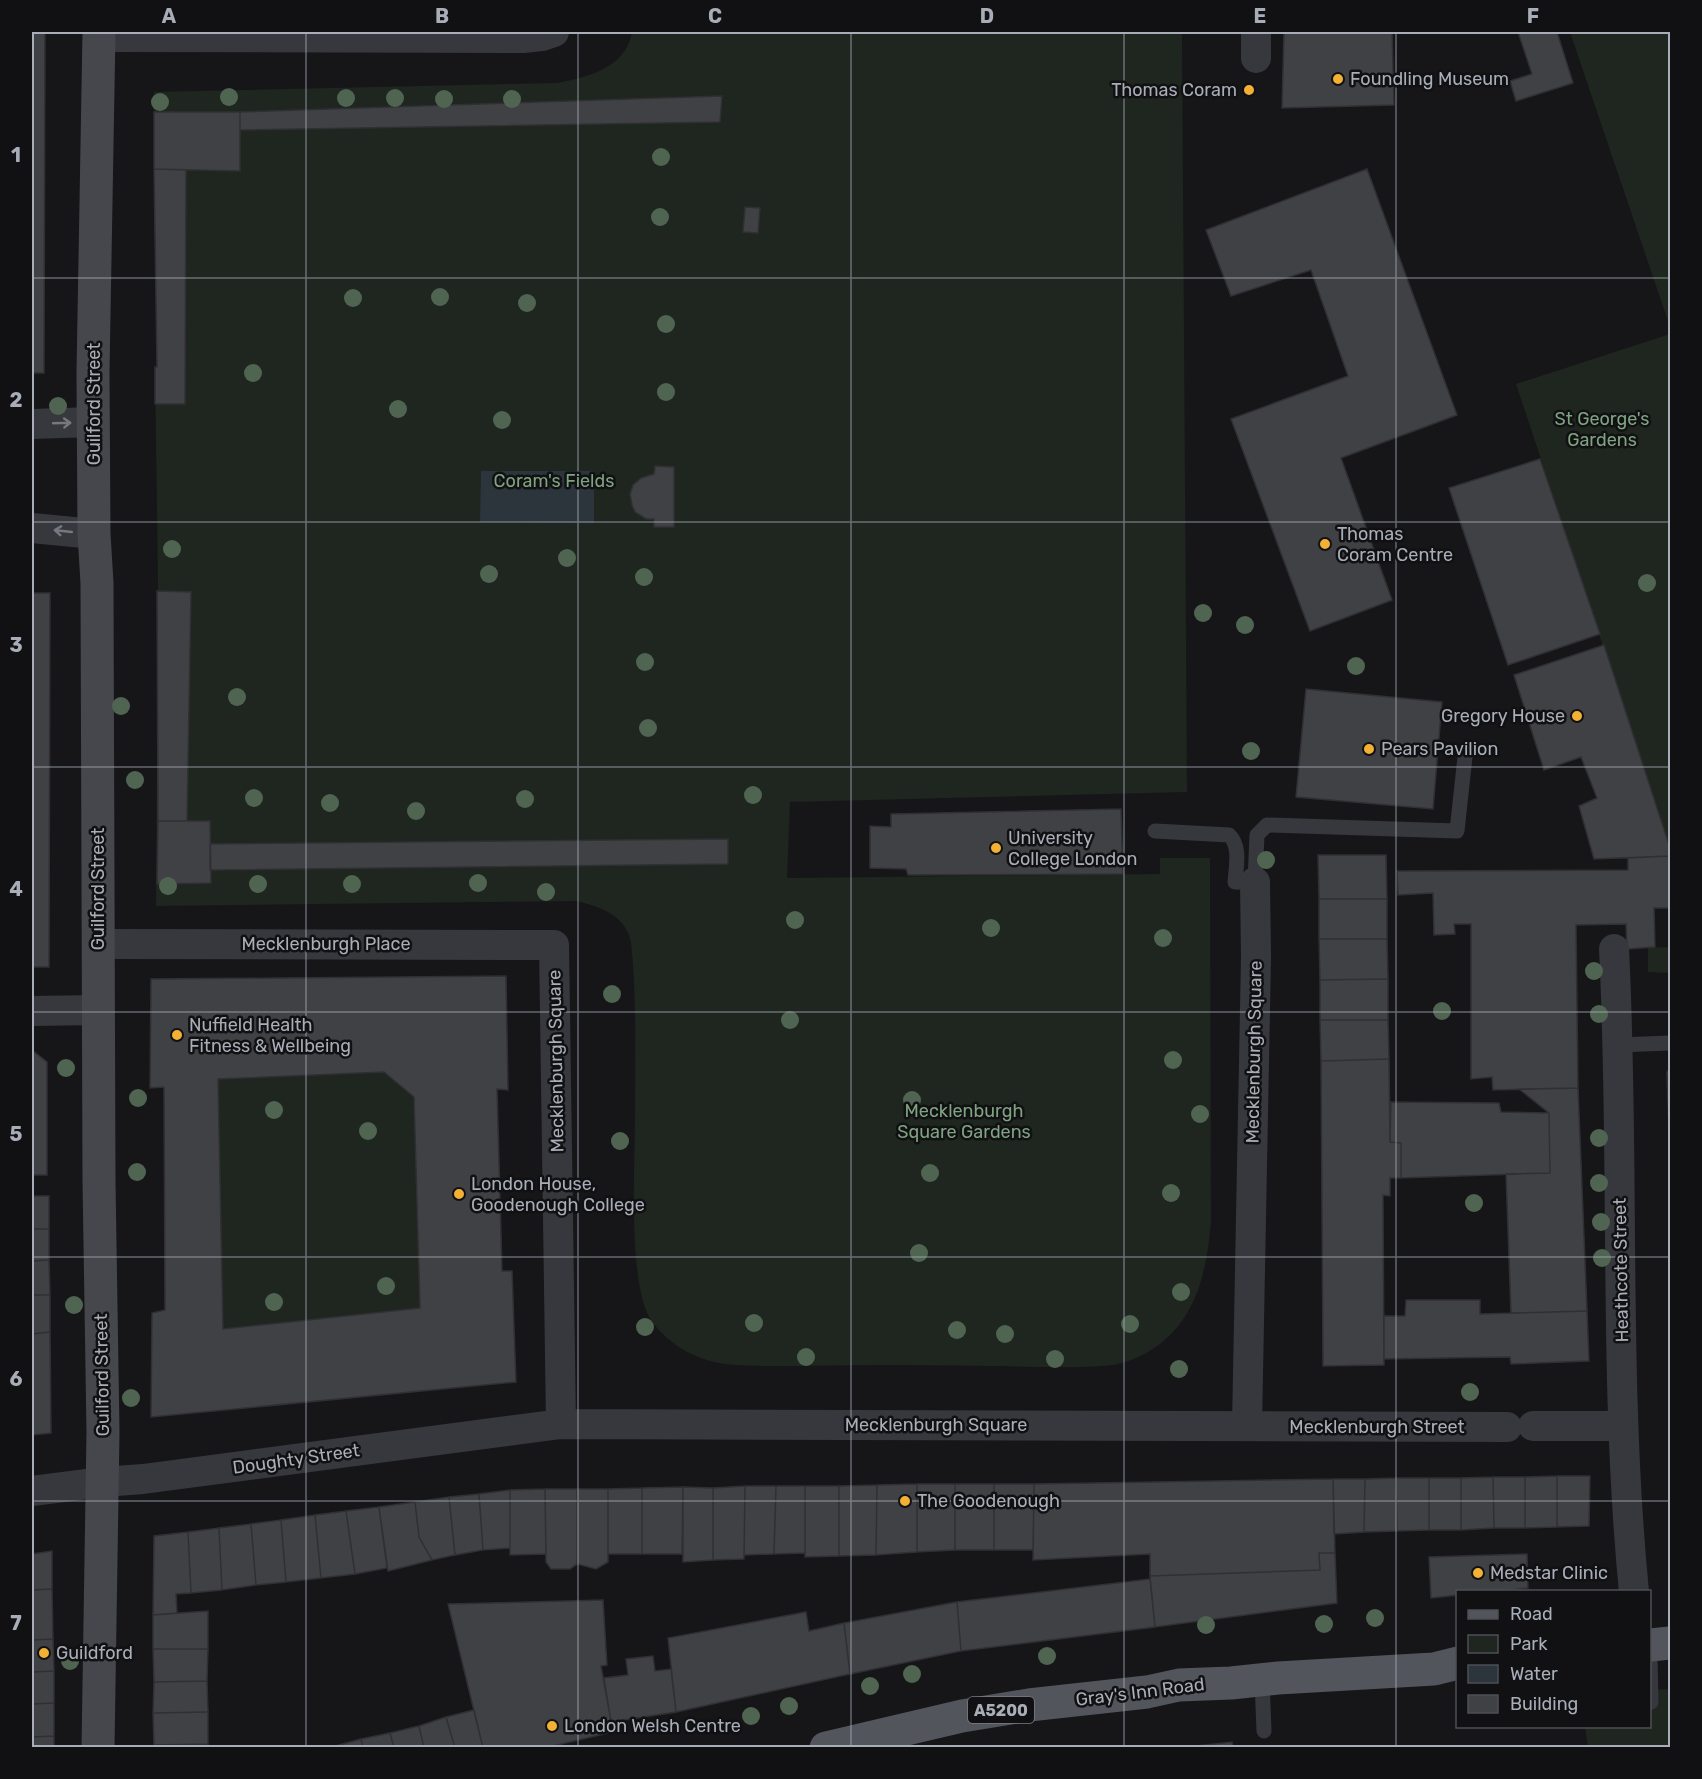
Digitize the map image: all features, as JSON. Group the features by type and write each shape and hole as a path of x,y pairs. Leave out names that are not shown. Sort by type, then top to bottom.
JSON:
{"main road":[{"name":"Guilford Street","path":"98,1748 103,1482 98,1010 97,583 93,422 99,34"},
{"path":"1651,1645 1671,1643"},
{"name":"Gray's Inn Road","path":"826,1748 962,1716 1029,1705 1147,1692 1179,1685 1434,1668 1456,1663"}],"street":[{"path":"99,34 523,38 554,32"},
{"path":"32,424 93,422"},
{"path":"32,528 94,534"},
{"name":"Mecklenburgh Square","path":"554,945 561,1424 1246,1426 1256,882"},
{"name":"Mecklenburgh Place","path":"98,944 554,945"},
{"name":"Heathcote Street","path":"1614,949 1618,1045 1623,1426 1634,1590"},
{"path":"32,1011 98,1010"},
{"name":"Doughty Street","path":"32,1491 143,1479 561,1424"},
{"name":"Mecklenburgh Street","path":"1246,1426 1623,1426"}],"lane":[{"path":"1155,831 1228,835 1234,841 1236,848 1235,882 1256,882 1257,835 1267,825 1457,831 1465,757"},
{"path":"1618,1045 1671,1043"},
{"path":"1262,1680 1264,1731"}],"green space":[{"name":"Coram's Fields","path":"632,32 1182,32 1187,792 790,802 787,878 1160,874 1160,858 1210,858 1211,1221 1209,1240 1202,1277 1188,1312 1178,1327 1164,1340 1148,1352 1131,1360 1094,1367 749,1366 719,1363 700,1358 674,1344 653,1323 645,1307 639,1284 634,1226 635,1031 631,942 628,933 618,919 603,909 577,901 156,906 158,582 154,92 557,83 581,78 604,69 622,54"},
{"path":"1570,32 1670,32 1670,327"},
{"name":"St George's Gardens","path":"1670,334 1670,848 1516,384"},
{"path":"1670,947 1670,973 1648,972 1648,948"},
{"path":"384,1072 414,1097 420,1308 223,1329 218,1079"},
{"path":"1670,1689 1670,1747 1588,1747 1585,1728 1651,1728 1651,1690"}],"water":[{"path":"481,471 594,471 594,523 480,522"}],"building":[{"path":"32,32 45,32 44,373 32,373"},
{"name":"Foundling Museum","path":"1284,32 1392,32 1394,105 1282,108"},
{"path":"1518,32 1557,32 1573,83 1516,101 1510,81 1532,74"},
{"path":"722,96 720,122 240,130 240,112"},
{"path":"154,112 240,112 240,171 154,169"},
{"path":"154,169 186,170 185,404 155,404 155,367 157,367"},
{"path":"1367,169 1457,415 1341,458 1392,600 1310,631 1231,419 1348,376 1311,270 1231,296 1206,230"},
{"path":"745,207 760,208 758,233 743,232"},
{"path":"1540,459 1600,634 1508,665 1449,488"},
{"path":"655,466 674,467 674,527 654,527 654,519 646,519 635,512 632,505 630,494 633,485 641,478 654,474"},
{"path":"157,591 191,592 187,821 158,821"},
{"path":"32,593 50,593 49,967 32,967"},
{"name":"Gregory House","path":"1604,645 1670,848 1670,856 1594,859 1579,806 1597,798 1581,757 1544,770 1514,675"},
{"name":"Pears Pavilion","path":"1306,689 1442,702 1433,809 1296,797"},
{"name":"University College London","path":"1121,809 1123,874 908,875 906,869 870,868 870,826 891,827 891,814"},
{"path":"158,821 210,821 211,883 157,884"},
{"path":"728,839 728,864 210,870 210,844"},
{"path":"1318,855 1386,855 1387,899 1319,899"},
{"path":"1670,856 1670,908 1654,908 1655,947 1627,949 1626,924 1576,925 1578,1088 1493,1090 1492,1077 1471,1079 1471,924 1454,924 1455,934 1434,935 1433,893 1398,895 1397,871 1628,870 1628,858"},
{"path":"1319,899 1387,899 1387,939 1319,939"},
{"path":"1319,939 1387,939 1388,979 1320,980"},
{"name":"London House, Goodenough College","path":"506,976 508,1090 497,1089 502,1271 512,1271 516,1382 151,1417 152,1313 165,1310 164,1087 150,1088 151,979","holes":["384,1072 414,1097 420,1308 223,1329 218,1079"]},
{"path":"1388,979 1388,1020 1320,1020 1320,980"},
{"path":"1320,1020 1388,1020 1389,1059 1321,1061"},
{"path":"32,1050 47,1062 47,1175 32,1175"},
{"path":"1389,1059 1390,1142 1401,1143 1401,1178 1390,1178 1390,1196 1383,1195 1384,1365 1323,1366 1321,1061"},
{"path":"1670,1069 1670,1158 1667,1072"},
{"path":"1578,1088 1587,1311 1511,1313 1506,1174 1550,1173 1549,1113 1519,1089"},
{"path":"1391,1102 1499,1103 1501,1112 1549,1113 1550,1173 1401,1178 1401,1143 1390,1142"},
{"path":"32,1196 49,1196 49,1229 32,1229"},
{"path":"32,1229 49,1229 49,1260 32,1261"},
{"path":"49,1260 50,1295 32,1295 32,1261"},
{"path":"32,1295 50,1295 50,1332 32,1334"},
{"path":"1406,1300 1480,1300 1480,1314 1587,1311 1589,1361 1511,1364 1510,1357 1384,1359 1384,1316 1405,1316"},
{"path":"50,1332 51,1433 32,1435 32,1334"},
{"path":"1557,1476 1557,1527 1525,1528 1525,1477"},
{"path":"1557,1476 1590,1476 1589,1526 1557,1527"},
{"path":"1493,1477 1494,1528 1461,1530 1461,1478"},
{"path":"1493,1477 1525,1477 1525,1528 1494,1528"},
{"path":"1396,1478 1397,1531 1364,1532 1365,1479"},
{"path":"1396,1478 1429,1478 1429,1530 1397,1531"},
{"path":"1429,1478 1461,1478 1461,1530 1429,1530"},
{"path":"1333,1479 1365,1479 1364,1532 1334,1534"},
{"path":"1333,1479 1335,1553 1319,1553 1320,1570 1150,1576 1150,1554 1033,1560 1034,1484"},
{"path":"917,1484 917,1552 876,1555 877,1485"},
{"path":"917,1484 955,1484 955,1550 917,1552"},
{"path":"955,1484 994,1484 994,1550 955,1550"},
{"path":"994,1484 1034,1484 1033,1550 994,1550"},
{"path":"877,1485 876,1555 839,1556 839,1486"},
{"path":"745,1486 744,1559 713,1560 713,1488"},
{"path":"745,1486 776,1486 774,1554 744,1555"},
{"path":"776,1486 805,1486 805,1553 774,1554"},
{"path":"805,1486 839,1486 839,1556 805,1557"},
{"path":"683,1487 682,1554 642,1554 642,1488"},
{"path":"683,1487 713,1488 713,1560 683,1562"},
{"path":"642,1488 642,1554 608,1554 608,1489"},
{"path":"545,1489 546,1554 510,1555 510,1490"},
{"path":"545,1489 577,1489 577,1564 570,1569 551,1569 546,1562"},
{"path":"577,1489 608,1489 608,1562 596,1569 577,1564"},
{"path":"510,1490 510,1548 483,1550 479,1494"},
{"path":"479,1494 483,1550 455,1555 449,1497"},
{"path":"449,1497 455,1555 432,1560 419,1537 415,1502"},
{"path":"415,1502 419,1537 432,1560 388,1571 379,1507"},
{"path":"379,1507 387,1568 355,1574 346,1511"},
{"path":"346,1511 355,1574 321,1578 315,1515"},
{"path":"315,1515 321,1578 286,1582 281,1520"},
{"path":"281,1520 286,1582 256,1585 251,1524"},
{"path":"251,1524 256,1585 222,1590 219,1528"},
{"path":"219,1528 222,1590 191,1593 188,1532"},
{"path":"188,1532 191,1593 176,1594 177,1613 153,1615 154,1536"},
{"path":"52,1551 52,1589 32,1590 32,1554"},
{"path":"1319,1553 1335,1553 1337,1603 1155,1627 1150,1576 1320,1570"},
{"name":"Medstar Clinic","path":"1527,1554 1528,1588 1456,1590 1456,1595 1431,1598 1429,1557"},
{"path":"1150,1579 1155,1627 961,1651 957,1602"},
{"path":"52,1589 53,1639 32,1640 32,1590"},
{"path":"603,1600 607,1665 601,1666 613,1732 544,1748 483,1748 448,1604"},
{"path":"957,1602 961,1651 850,1674 844,1623"},
{"path":"208,1611 208,1649 153,1649 153,1615"},
{"path":"806,1612 809,1631 844,1623 850,1674 676,1712 668,1638"},
{"path":"53,1639 54,1671 32,1672 32,1640"},
{"path":"153,1649 208,1649 207,1681 154,1682"},
{"path":"653,1656 655,1671 671,1669 676,1712 611,1722 604,1678 628,1675 626,1659"},
{"path":"54,1671 54,1703 32,1704 32,1672"},
{"path":"207,1681 208,1712 153,1713 154,1682"},
{"path":"54,1703 54,1736 32,1737 32,1704"},
{"path":"474,1710 483,1748 455,1748 446,1717"},
{"path":"208,1712 208,1744 154,1745 153,1713"},
{"path":"446,1717 455,1748 424,1748 419,1726"},
{"path":"419,1726 424,1748 394,1748 390,1733"},
{"path":"390,1733 394,1748 363,1748 361,1739"},
{"path":"54,1736 54,1748 32,1748 32,1737"},
{"path":"361,1739 363,1748 332,1747"},
{"path":"1232,1742 1233,1748 1178,1748"},
{"path":"208,1744 208,1748 154,1748 154,1745"}],"place":[{"name":"Foundling Museum","path":"1338,79"},
{"name":"Thomas Coram","path":"1249,90"},
{"name":"Thomas Coram Centre","path":"1325,544"},
{"name":"Gregory House","path":"1577,716"},
{"name":"Pears Pavilion","path":"1369,749"},
{"name":"University College London","path":"996,848"},
{"name":"Nuffield Health Fitness & Wellbeing","path":"177,1035"},
{"name":"London House, Goodenough College","path":"459,1194"},
{"name":"The Goodenough","path":"905,1501"},
{"name":"Medstar Clinic","path":"1478,1573"},
{"name":"Guildford","path":"44,1653"},
{"name":"London Welsh Centre","path":"552,1726"}],"park label":[{"name":"Mecklenburgh Square Gardens","path":"964,1121"}]}
